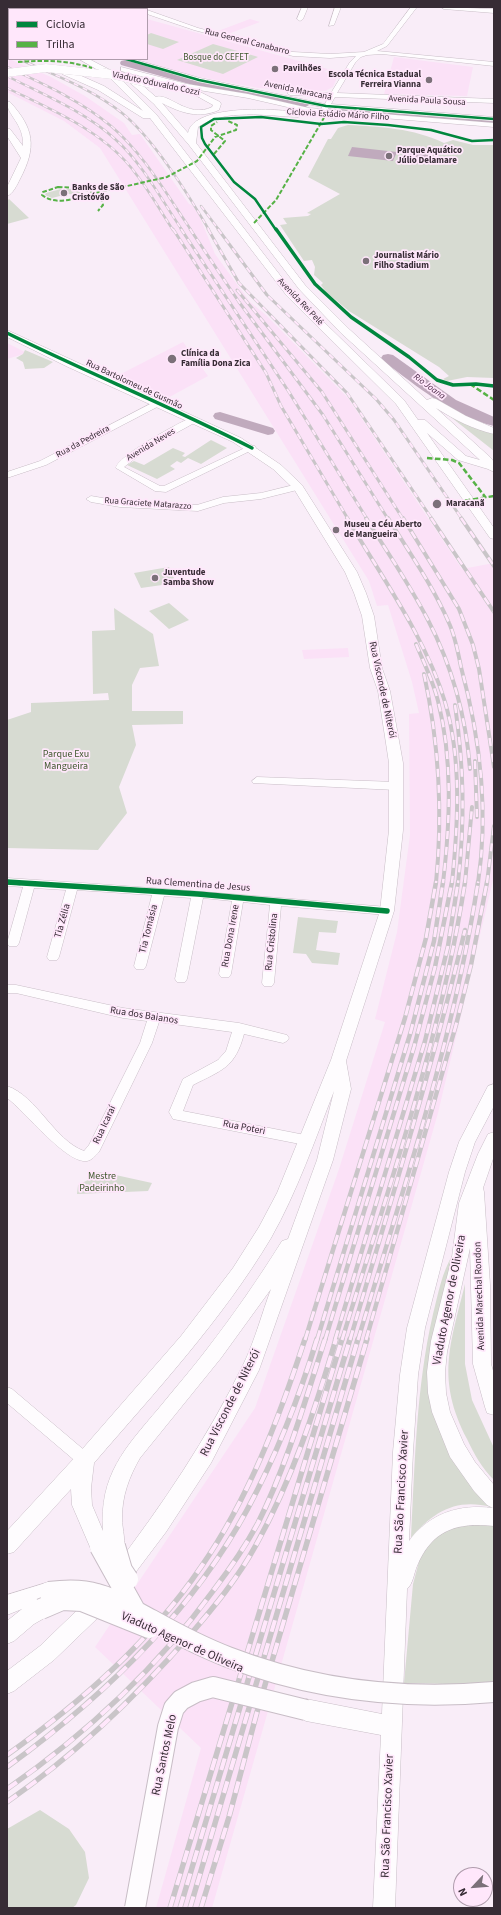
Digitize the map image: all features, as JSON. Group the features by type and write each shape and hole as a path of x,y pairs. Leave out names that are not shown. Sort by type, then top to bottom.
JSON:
{"main road":[{"path":"7,66 24,60"},
{"name":"Viaduto Oduvaldo Cozzi","path":"74,60 112,75 243,102"},
{"name":"Avenida Rei Pelé","path":"85,60 98,77 153,116 290,294 400,402 494,536"},
{"name":"Avenida Rei Pelé","path":"100,60 112,65 126,75 162,107 192,143 302,287 341,327 494,468"},
{"name":"Avenida Maracanã","path":"112,65 144,76 193,82 248,96 325,109 494,125"},
{"path":"41,68 65,72 79,77 159,124"},
{"path":"7,73 41,68 64,68 112,75"},
{"path":"144,90 174,107 190,112 204,112 216,108 216,104 198,93"},
{"name":"Avenida Maracanã","path":"243,102 306,115 494,129"},
{"path":"7,104 20,120 27,134 29,145 17,180 7,193"},
{"path":"192,143 194,126 212,117 237,113 306,115"},
{"path":"7,131 17,143 25,158"},
{"path":"7,146 16,149 25,158"},
{"path":"320,323 341,327"},
{"name":"Rua Bartolomeu de Gusmão","path":"8,332 72,365 252,448"},
{"path":"398,378 457,416 494,431"},
{"path":"400,402 462,458 494,468"},
{"name":"Rua Visconde de Niterói","path":"7,1545 85,1460 187,1342 239,1273 265,1232 285,1193 339,1060 386,910 391,882 396,830 396,763 388,709 374,661 368,616 351,572 298,486 278,467 252,448"},
{"name":"Rua Visconde de Niterói","path":"7,1684 47,1652 101,1601 159,1525 204,1457 253,1364 301,1223 325,1160 343,1089 339,1060"},
{"name":"Rua São Francisco Xavier","path":"384,1908 402,1452 409,1375 416,1328 457,1172 467,1142 494,1090"},
{"path":"476,1183 482,1162 493,1142"},
{"path":"303,1147 314,1155 325,1160"},
{"name":"Avenida Marechal Rondon","path":"476,1183 481,1285 482,1364 494,1407"},
{"name":"Viaduto Agenor de Oliveira","path":"476,1183 467,1205 457,1276 437,1353 436,1375 438,1397 444,1420 454,1444 464,1463 479,1484 494,1499"},
{"path":"146,1622 122,1570 115,1546 111,1528 111,1509 115,1489 122,1471 133,1452 224,1342 265,1285 301,1223"},
{"path":"85,1460 82,1505 100,1547 146,1622"},
{"path":"397,1599 405,1570 416,1547 426,1534 438,1524 451,1518 465,1515 483,1514 494,1517"},
{"name":"Viaduto Agenor de Oliveira","path":"7,1605 18,1600 68,1589 103,1595 120,1601 146,1622 194,1651 255,1675 352,1694 386,1697 458,1699 482,1695 494,1691"},
{"name":"Viaduto Agenor de Oliveira","path":"7,1634 27,1617 41,1609 62,1600 82,1601 146,1622 197,1645 249,1665 283,1675 347,1689 464,1696 494,1691"},
{"name":"Rua Santos Melo","path":"135,1908 168,1727 174,1708 184,1698 200,1690 213,1687 306,1710 362,1722 391,1726"}],"street":[{"path":"7,8 43,7"},
{"path":"300,19 305,7"},
{"path":"331,25 338,7"},
{"path":"334,117 325,109 353,62 359,56 385,45 414,7"},
{"path":"444,7 486,9 494,11"},
{"name":"Rua General Canabarro","path":"148,12 172,22 270,50 293,54 330,56 369,52 397,53 494,64"},
{"path":"330,56 353,62"},
{"name":"Avenida Maracanã","path":"129,60 193,82 259,91 325,109 494,119"},
{"name":"Avenida Paula Sousa","path":"259,91 492,102"},
{"name":"Rua da Pedreira","path":"7,475 43,463 156,404"},
{"name":"Avenida Neves","path":"193,420 125,460 120,465 120,468 158,488 166,489 252,448"},
{"name":"Rua Graciete Matarazzo","path":"91,499 120,504 198,508 223,500 261,496 298,486"},
{"path":"257,781 396,786"},
{"name":"Rua Clementina de Jesus","path":"7,882 159,891 386,910"},
{"path":"13,943 30,883"},
{"name":"Tia Zélia","path":"53,957 73,885"},
{"name":"Tia Tomásia","path":"140,966 159,891"},
{"path":"181,979 198,894"},
{"name":"Rua Dona Irene","path":"225,974 238,898"},
{"name":"Rua Cristolina","path":"268,983 276,900"},
{"name":"Rua dos Baianos","path":"7,989 16,989 123,1013 239,1028 283,1038"},
{"name":"Rua Icaraí","path":"7,1091 26,1106 62,1143 80,1156 87,1156 94,1148 146,1043 154,1018"},
{"name":"Rua Poteri","path":"239,1028 235,1045 228,1060 188,1082 185,1085 176,1112 182,1116 303,1147"},
{"path":"7,1394 85,1460"}],"shaded area":[{"path":"148,19 328,69 324,72 338,75 333,87 325,91 258,88 179,73 136,60 148,60"},
{"path":"250,19 260,22 228,34 218,31"},
{"name":"Escola Técnica Estadual Ferreira Vianna","path":"394,57 473,67 467,96 384,94"},
{"path":"7,58 8,60 12,60 51,77 85,96 124,123 132,135 140,134 189,204 192,205 199,215 215,254 250,302 266,315 348,398 462,569 494,563 494,876 438,1113 212,1908 156,1908 201,1748 95,1647 255,1408 339,1169 385,1022 375,1019 397,932 410,835 409,714 419,713 412,682 388,605 377,606 369,581 100,148 64,121 7,92"},
{"path":"352,147 397,152 393,161 348,156"},
{"path":"407,153 429,155 425,164 402,162"},
{"name":"Clínica da Família Dona Zica","path":"183,342 208,376 164,400 115,377"},
{"path":"7,343 27,353 7,359"},
{"path":"348,648 349,657 304,659 302,650"}],"green space":[{"path":"151,33 179,42 163,49 148,44 148,34"},
{"name":"Bosque do CEFET","path":"213,44 258,57 223,74 177,60"},
{"path":"348,125 409,131 444,143 453,140 473,145 494,145 494,378 467,377 447,381 443,379 449,376 439,367 349,311 326,292 321,285 323,283 314,275 315,267 312,260 304,261 280,225 287,224 283,218 308,216 311,214 307,213 340,194 308,177 328,139 331,139 338,128"},
{"name":"Banks de São Cristóvão","path":"61,189 71,189 83,193 79,195 68,194 52,198 45,195 46,193"},
{"path":"9,199 29,218 7,224 7,201"},
{"path":"25,350 53,362 44,368 25,369 23,362 16,358 23,354"},
{"path":"447,414 472,427 494,434 494,451"},
{"path":"211,440 227,448 201,464 188,458 181,463 177,461 170,466 175,469 157,479 127,465 134,461 144,465 173,448 185,453 182,456 185,457"},
{"name":"Juventude Samba Show","path":"169,567 176,583 141,588 134,573"},
{"path":"169,603 189,620 169,629 149,611"},
{"name":"Parque Exu Mangueira","path":"114,608 153,634 159,666 140,668 132,685 132,711 183,711 183,724 132,725 136,745 119,787 127,813 98,850 7,848 7,720 31,712 31,703 109,700 108,693 93,694 92,631 115,630"},
{"path":"298,917 338,921 336,933 319,932 316,950 340,953 338,965 312,963 306,954 293,953"},
{"name":"Mestre Padeirinho","path":"102,1172 152,1183 148,1191 77,1194 78,1185 92,1178 92,1173"},
{"path":"453,1254 432,1338 428,1382 471,1485 491,1507 467,1504 446,1509 428,1521 411,1538 417,1426 427,1342 443,1276"},
{"path":"465,1284 465,1364 472,1400 494,1448 494,1480 482,1466 472,1450 457,1418 449,1380 451,1344"},
{"path":"474,1522 494,1524 494,1682 488,1685 404,1683 413,1584 421,1554 433,1539 450,1528"},
{"path":"40,1810 69,1829 85,1852 89,1878 76,1905 72,1908 7,1908 7,1829"}],"waterway":[{"path":"125,63 200,84 249,92 304,105"},
{"path":"344,111 494,122"},
{"name":"Rio Joana","path":"388,358 425,386 451,403 479,417 494,422"},
{"path":"220,416 268,431"}],"railway":[{"path":"21,60 85,89 98,96 122,113 146,137 170,168 209,230"},
{"path":"7,67 74,100 111,126 134,149 164,189 191,230"},
{"path":"7,76 77,112 103,129 115,139 143,171 182,230"},
{"path":"7,88 60,114 94,134 110,146 124,159 136,174 173,230"},
{"path":"201,206 219,230"},
{"path":"173,229 266,373 281,406 348,519"},
{"path":"181,229 289,392 367,519"},
{"path":"190,229 239,302 323,415 388,519"},
{"path":"208,229 239,283 347,393 432,519"},
{"path":"218,229 267,295 376,399 394,420 462,519"},
{"path":"237,290 322,392 403,519"},
{"path":"347,518 415,631 437,678 445,702 454,746 457,792 456,838 452,883"},
{"path":"366,518 406,581 437,637 451,674 461,711 470,769"},
{"path":"388,518 436,596 451,628 456,644 468,693 478,747 481,774 483,828 478,883"},
{"path":"403,518 459,609 473,645 479,669 494,767"},
{"path":"431,518 494,612"},
{"path":"461,518 494,566"},
{"path":"416,644 436,694 443,723 446,746 449,792 443,883"},
{"path":"424,674 433,726 438,778 439,830 436,883"},
{"path":"455,705 462,772 462,837 458,883"},
{"path":"475,761 477,817"},
{"path":"465,883 472,807"},
{"path":"487,883 494,826"},
{"path":"305,1340 405,1018 426,938 436,882"},
{"path":"317,1340 411,1031 434,941 443,882"},
{"path":"325,1340 414,1047 435,967 452,882"},
{"path":"335,1340 425,1041 448,946 458,882"},
{"path":"342,1340 395,1170 428,1056 455,940 465,882"},
{"path":"358,1340 426,1113 441,1056 468,940 478,882"},
{"path":"366,1340 456,1025 471,965 487,882"},
{"path":"350,1340 425,1085 465,930"},
{"path":"7,1755 61,1714 113,1669 160,1621 201,1567 234,1513 261,1457 285,1398 305,1339"},
{"path":"7,1767 77,1712 110,1683 171,1619 199,1585 224,1548 258,1490 295,1405 317,1339"},
{"path":"7,1789 64,1746 118,1699 168,1647 191,1620 231,1567 258,1523 278,1478 287,1456 325,1339"},
{"path":"7,1802 57,1765 126,1703 190,1635 234,1581 256,1545 292,1470 320,1392 336,1339"},
{"path":"170,1908 342,1339"},
{"path":"180,1908 350,1339"},
{"path":"190,1908 358,1339"},
{"path":"201,1908 229,1817 257,1712 367,1339"}],"marked path":[{"path":"18,62 55,61 74,63 92,68"},
{"path":"254,223 276,200 325,116"},
{"path":"98,211 103,205 101,198 95,193 87,190 58,187 49,189 43,192 42,195 47,199 62,201 167,177 197,161 215,137 236,130 237,125 228,121"},
{"path":"214,154 225,141 211,130 211,126 217,122"},
{"path":"470,384 494,400"},
{"path":"427,458 452,460 459,463 486,498"},
{"path":"457,502 494,496"}],"cycle path":[{"name":"Ciclovia Estádio Mário Filho","path":"129,60 199,80 326,106 494,119"},
{"name":"Ciclovia Estádio Mário Filho","path":"494,140 472,141 431,130 388,125 344,122 321,124 261,117 214,119 201,127 202,138 205,144 234,182 255,199 292,253 308,272 315,284 351,317 409,357 437,380 453,385 476,384 494,386"},
{"path":"7,333 72,365 225,434 252,448"},
{"path":"7,882 198,894 387,911"}],"place":[{"name":"Pavilhões","path":"275,69"},
{"name":"Escola Técnica Estadual Ferreira Vianna","path":"429,80"},
{"name":"Parque Aquático Júlio Delamare","path":"389,156"},
{"name":"Banks de São Cristóvão","path":"64,193"},
{"name":"Journalist Mário Filho Stadium","path":"366,261"},
{"name":"Clínica da Família Dona Zica","path":"172,359"},
{"name":"Maracanã","path":"437,504"},
{"name":"Museu a Céu Aberto de Mangueira","path":"336,530"},
{"name":"Juventude Samba Show","path":"155,578"}]}
